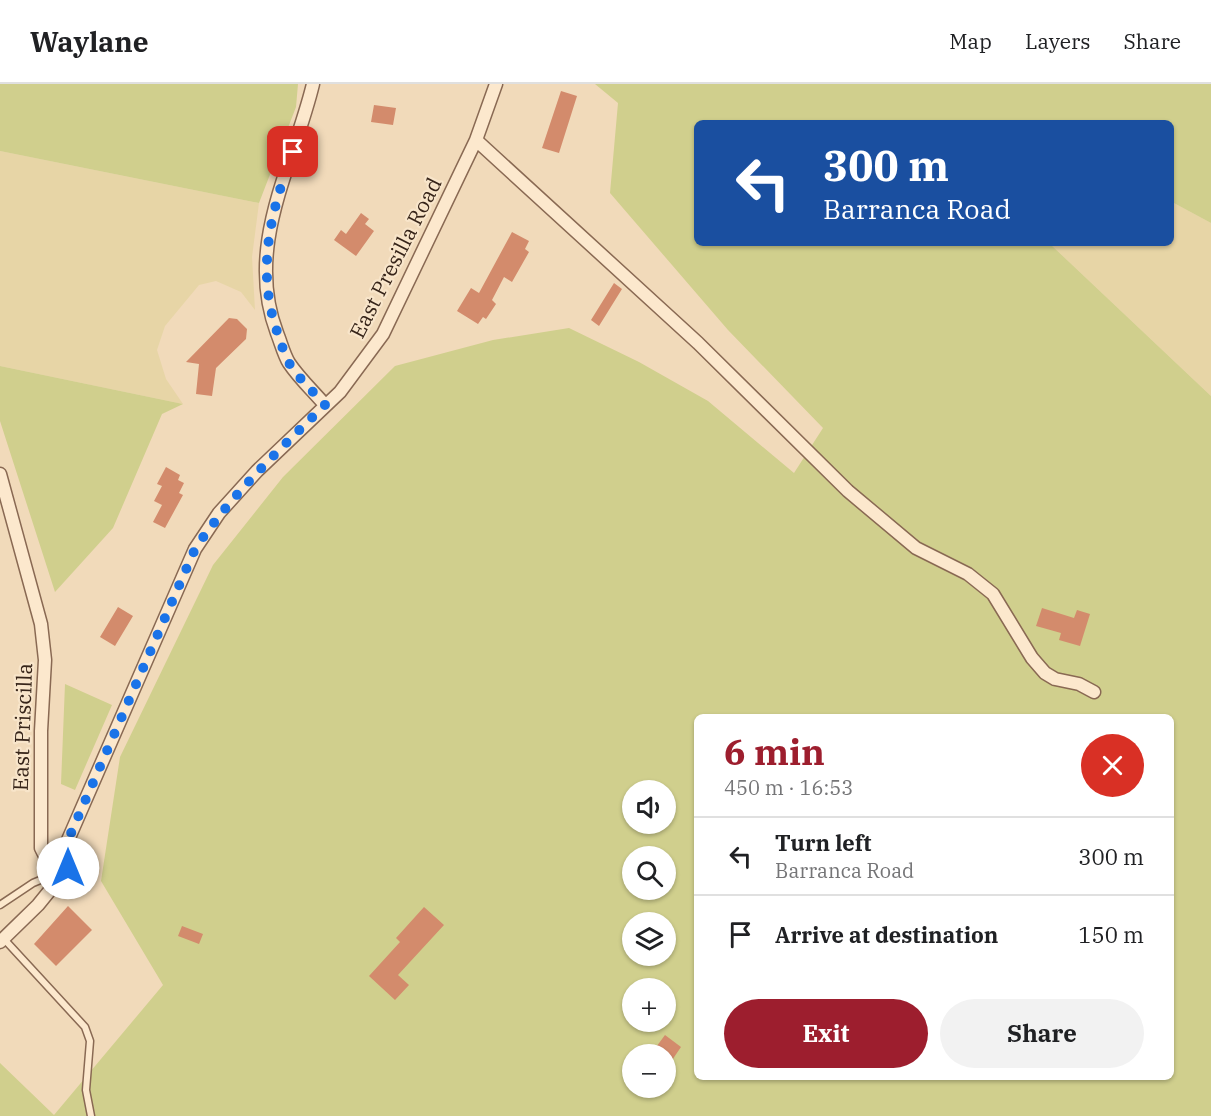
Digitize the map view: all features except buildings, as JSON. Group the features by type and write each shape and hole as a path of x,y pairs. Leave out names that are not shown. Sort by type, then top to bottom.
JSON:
{"street":[{"path":"313,84 300,134 270,219 266,256 267,292 271,316 288,362 325,405"},
{"name":"East Presilla Road","path":"68,868 68,840 195,549 219,513 256,471 325,405 363,364 383,334 476,140 496,84"},
{"path":"476,140 698,343 848,491 916,548 968,574 993,594 1032,658 1046,673 1055,679 1079,684 1094,692"},
{"name":"East Priscilla","path":"0,474 41,624 45,660 41,742 41,848 49,864 68,868"},
{"path":"2,940 38,905 68,868"}],"lane":[{"path":"0,905 33,883 68,868"},
{"path":"2,940 85,1027 90,1041 86,1090 90,1116"}],"shaded area":[{"path":"0,84 298,84 296,107 259,203 0,151"},
{"path":"595,84 1211,84 1211,223 1174,203 1174,120 694,120 694,246 1052,246 1211,396 1211,1116 0,1116 0,1063 54,1115 163,985 101,881 120,757 213,565 283,477 395,366 493,340 569,328 639,362 708,401 794,473 823,428 728,330 610,193 618,103"},
{"path":"0,151 259,203 252,257 255,310 241,292 216,281 199,285 165,326 157,350 166,379 183,404 0,366"},
{"path":"1174,203 1211,223 1211,396 1052,246 1174,246"},
{"path":"0,366 183,404 162,414 113,528 55,592 0,421"},
{"path":"65,684 112,705 75,790 61,784"}],"route":[{"path":"68,868 68,840 195,549 219,513 256,471 325,405 288,362 271,316 267,292 266,256 270,219 293,152"}]}
